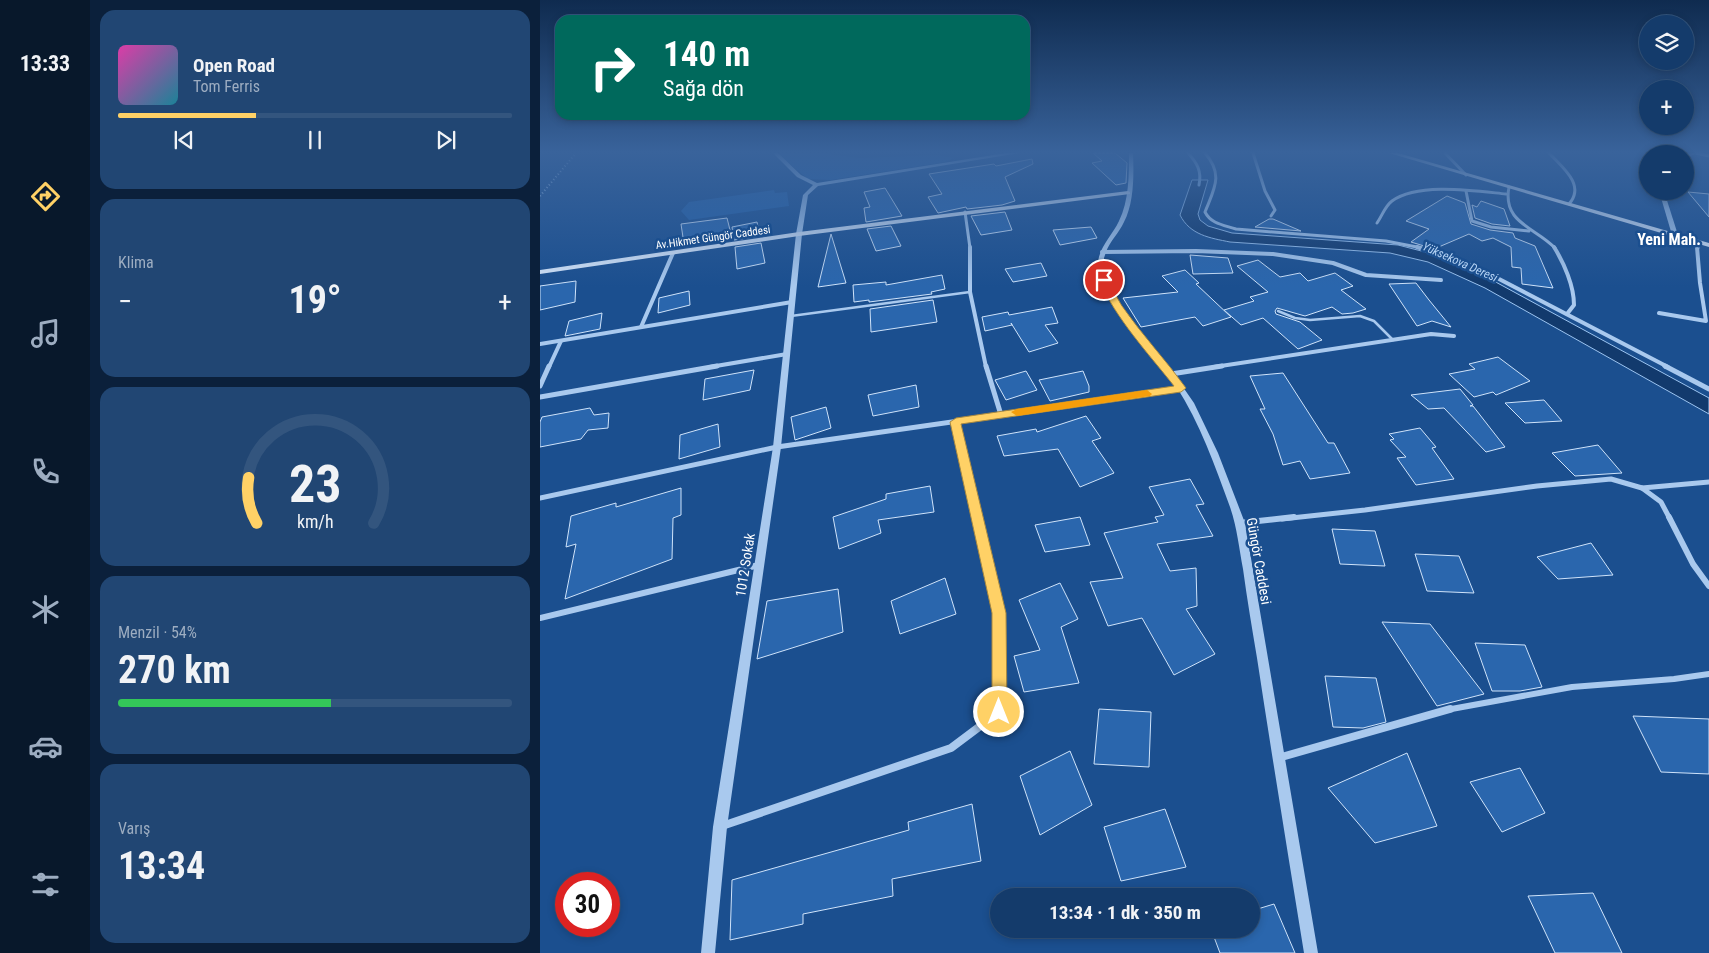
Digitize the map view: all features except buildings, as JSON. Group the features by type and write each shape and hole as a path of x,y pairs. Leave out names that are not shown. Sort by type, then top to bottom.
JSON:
{"main road":[{"name":"Av.Hikmet Güngör Caddesi","path":"540,272 799,234 1090,197"},
{"path":"1546,197 1709,245"}],"street":[{"name":"1012 Sokak","path":"708,953 720,827 777,447 799,234 806,197"},
{"path":"1102,252 1122,220 1127,197"},
{"path":"1210,197 1205,212 1208,218 1216,223 1236,229 1368,239 1421,248 1476,267 1709,389"},
{"path":"1269,197 1275,210 1271,216"},
{"path":"1377,223 1392,201 1399,197"},
{"path":"1467,197 1472,221 1491,227 1530,231"},
{"path":"1507,197 1511,211 1530,231 1546,240 1560,255 1574,300 1572,309 1567,314"},
{"path":"1569,204 1576,197"},
{"path":"1664,200 1675,235"},
{"path":"965,212 971,253 970,292 986,366 1001,415"},
{"path":"1659,314 1706,321 1700,283 1697,241"},
{"path":"1102,252 1196,251 1273,254 1333,264 1366,275 1441,280"},
{"name":"Güngör Caddesi","path":"1102,252 1101,265 1108,291 1135,331 1181,388 1211,446 1240,523 1311,953"},
{"path":"641,327 673,253"},
{"path":"540,344 792,302"},
{"path":"1171,374 1437,333 1454,336"},
{"path":"540,386 561,341"},
{"path":"540,397 787,354"},
{"path":"540,498 777,447 1181,388"},
{"path":"720,827 951,748 999,712 999,613 956,422"},
{"path":"1240,523 1365,510 1537,486 1611,479 1642,488 1661,502 1693,564 1709,586"},
{"path":"1642,488 1709,482"},
{"path":"540,618 760,565"},
{"path":"1278,758 1451,709 1572,687 1674,679 1709,674"}],"lane":[{"path":"791,316 970,292"},
{"path":"1278,311 1294,318 1310,320 1360,316 1374,321 1393,340"}],"shaded area":[{"path":"721,197 788,197 789,206 689,220 681,211 689,202"},
{"path":"1186,197 1203,197 1198,214 1200,220 1208,226 1232,233 1398,245 1461,264 1709,398 1709,414 1485,288 1428,262 1390,253 1230,242 1201,235 1189,227 1180,215"}],"slow traffic":[{"path":"1017,412 1147,394"}],"district":[{"name":"Yeni Mah.","path":"1669,239"}],"route":[{"path":"999,712 999,613 956,422 1181,388 1135,331 1108,291 1104,280"}],"water label":[{"name":"Yüksekova Deresi","path":"1460,262"}]}
